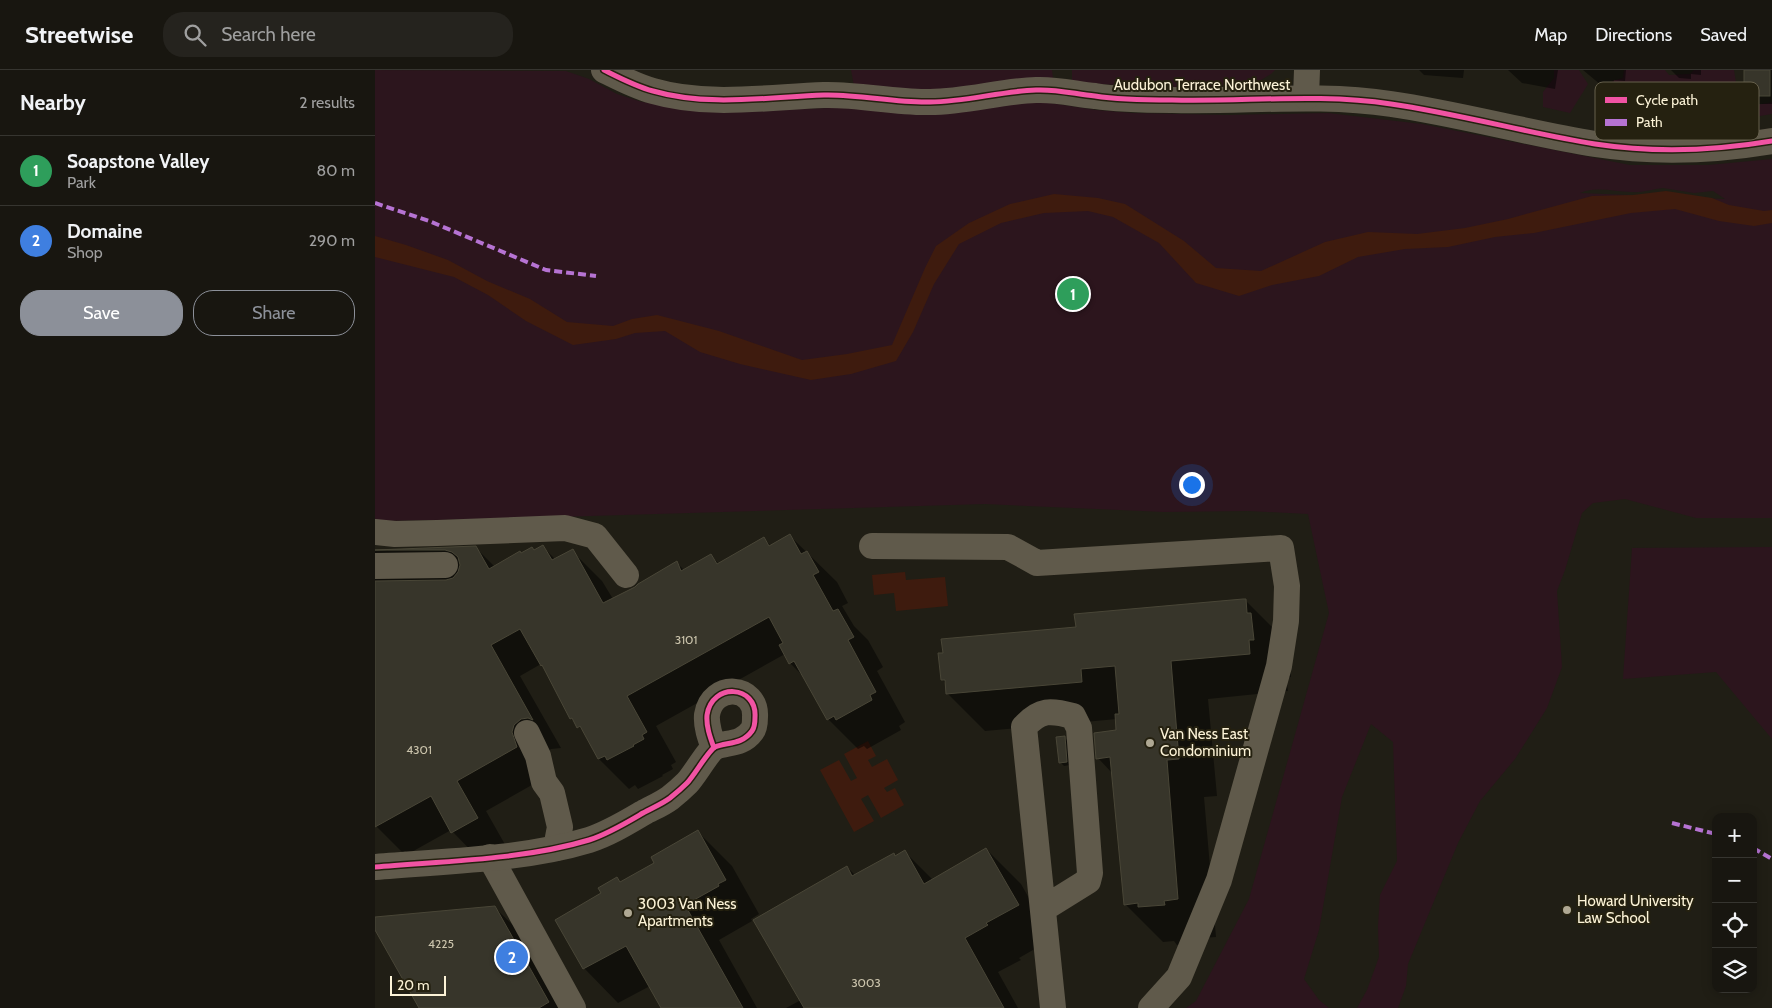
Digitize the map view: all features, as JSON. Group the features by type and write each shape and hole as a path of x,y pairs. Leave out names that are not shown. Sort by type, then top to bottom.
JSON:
{"street":[{"name":"Audubon Terrace Northwest","path":"604,70 629,83 653,91 701,99 827,95 929,102 1038,90 1057,90 1110,98 1172,100 1306,97 1361,100 1391,104 1560,138 1625,148 1696,150 1772,141"},
{"path":"1306,97 1307,70"},
{"path":"375,566 444,549 565,528 595,536 626,575"},
{"path":"375,532 395,534 444,549"},
{"path":"872,546 1008,547 1037,563 1281,548 1287,586 1279,666 1222,871 1179,977 1151,1008"},
{"path":"1043,909 1088,881 1090,873 1079,728 1073,716 1055,711 1033,716 1024,727 1053,1008"},
{"path":"527,733 538,756 544,782 551,793 560,827 556,848"},
{"path":"375,867 533,853 590,840 607,833 669,798 686,784 714,748"},
{"path":"490,857 573,1008"}],"shaded area":[{"path":"375,70 566,71 589,79 617,94 642,102 697,109 742,111 1037,101 1096,110 1132,113 1227,115 1328,113 1422,124 1630,165 1708,165 1772,159 1772,518 1696,518 1625,499 1593,503 1582,513 1557,591 1562,667 1547,708 1515,759 1480,801 1458,843 1408,964 1406,986 1398,1008 1357,1008 1367,990 1379,957 1380,895 1397,861 1393,742 1371,724 1342,797 1319,930 1304,979 1319,1000 1329,1008 1186,1008 1196,1001 1249,899 1329,613 1308,514 1248,511 1164,512 985,504 375,521","holes":["1663,188 1694,193 1713,191 1725,199 1580,193 1593,190 1639,192"]},
{"path":"851,70 1052,70 1053,78 938,93 854,86"},
{"path":"1072,70 1275,70 1256,83 1173,89 1072,82"},
{"path":"1554,70 1579,70 1588,84 1570,113 1543,107 1543,92 1554,78"},
{"path":"1624,70 1665,70 1669,75 1690,74 1694,70 1734,70 1736,82 1611,82 1623,78"},
{"path":"1772,102 1772,114 1759,116 1759,104"},
{"path":"1666,191 1712,198 1729,205 1764,211 1772,210 1772,223 1754,226 1719,221 1675,209 1631,213 1534,233 1495,237 1448,247 1405,249 1358,257 1319,276 1272,285 1239,296 1196,283 1159,243 1113,217 1088,211 1044,213 1001,223 959,244 934,284 913,332 896,361 851,374 811,380 740,364 700,352 665,331 635,333 616,339 573,345 526,321 488,295 454,277 375,257 375,236 448,260 487,281 530,299 567,322 613,326 632,319 657,315 719,331 802,360 892,345 936,246 969,223 1010,204 1054,194 1098,198 1125,204 1184,241 1216,268 1261,271 1325,242 1368,232 1417,234 1465,228 1508,219 1592,196 1633,195"},
{"path":"1772,547 1772,739 1716,672 1623,679 1632,548"},
{"path":"905,572 906,580 945,577 948,606 896,611 894,593 874,595 872,575"},
{"path":"868,741 876,756 868,760 872,767 887,759 898,780 884,788 887,792 895,788 904,805 881,818 868,795 861,799 874,821 854,832 820,770 839,760 851,781 857,778 844,754"}],"building":[{"path":"1744,70 1770,70 1770,96 1759,96 1759,82 1744,82"},
{"path":"790,534 801,554 807,551 819,572 813,575 833,611 838,609 854,637 848,640 876,692 870,695 872,700 836,720 834,716 827,720 794,661 789,664 779,645 783,643 769,617 627,696 647,732 642,735 644,739 607,760 605,756 598,759 580,726 577,728 572,718 570,719 542,665 520,629 491,645 533,720 528,718 521,719 514,725 512,732 517,747 457,781 478,818 451,833 431,796 375,827 375,581 446,580 453,578 458,572 460,565 458,557 452,552 445,550 375,550 476,546 489,569 520,551 521,553 532,547 534,550 543,545 552,560 573,549 603,603 635,587 677,561 681,571 711,554 717,564 764,537 769,546"},
{"name":"Van Ness East Condominium","path":"1246,599 1247,613 1251,613 1254,640 1249,640 1250,654 1171,661 1179,759 1167,760 1178,899 1164,901 1165,905 1138,907 1138,903 1124,905 1110,757 1096,759 1094,733 1116,730 1115,714 1119,714 1115,666 1081,669 1082,682 946,694 945,680 941,680 938,653 943,653 941,639 1076,627 1074,614"},
{"path":"1065,736 1067,762 1059,763 1056,737"},
{"name":"3003 Van Ness Apartments","path":"698,830 726,880 685,905 743,1008 661,1008 626,946 583,969 555,920 601,893 598,888 617,877 620,882 654,863 651,857"},
{"path":"986,848 1019,905 986,923 988,925 965,938 1004,1008 804,1008 753,920 847,866 852,876 894,853 895,856 905,850 924,884"},
{"path":"495,906 549,1002 539,1008 419,1008 375,930 375,917"}],"marked path":[{"path":"375,203 429,221 546,270 596,276"},
{"path":"1672,823 1712,833"},
{"path":"1757,850 1772,859"}],"cycle path":[{"path":"604,70 646,89 695,99 738,100 837,95 904,101 943,102 1010,92 1044,90 1134,100 1336,99 1417,108 1570,140 1617,147 1684,150 1772,141"},
{"path":"375,867 510,856 564,847 596,838 670,798 687,783 712,749 739,741 748,736 754,726 754,706 742,694 734,692 725,693 717,697 711,704 707,715 707,723 714,748"}],"place":[{"name":"Soapstone Valley","path":"1073,294"},
{"name":"Van Ness East Condominium","path":"1150,743"},
{"name":"Howard University Law School","path":"1567,910"},
{"name":"3003 Van Ness Apartments","path":"628,913"},
{"name":"Domaine","path":"512,957"}]}
